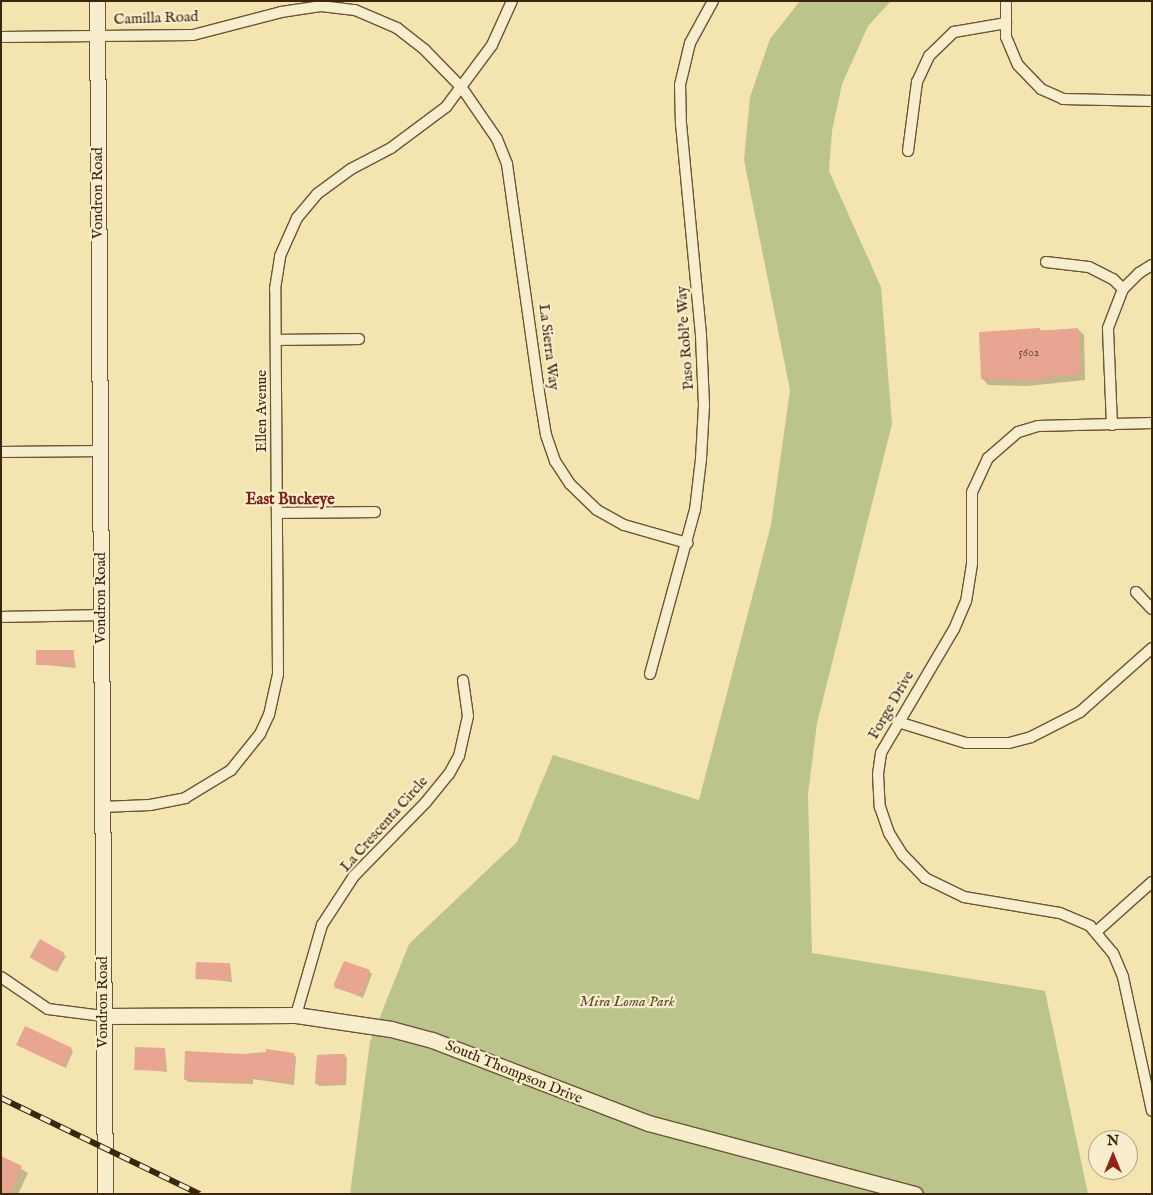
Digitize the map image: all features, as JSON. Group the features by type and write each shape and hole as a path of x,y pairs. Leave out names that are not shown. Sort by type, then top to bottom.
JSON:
{"street":[{"name":"Vondron Road","path":"97,1 104,1194"},
{"name":"Ellen Avenue","path":"102,807 150,805 185,798 231,770 260,734 268,715 278,674 278,267 297,218 330,182 406,137 446,107 462,88 492,45 512,1"},
{"name":"Paso Robl'e Way","path":"650,674 686,543 701,459 704,405 680,85 690,43 713,1"},
{"path":"1006,1 1006,37 1018,65 1048,93 1063,99 1090,102 1152,101"},
{"name":"Camilla Road","path":"1,36 193,35 307,8 355,10 397,28 424,49 462,88"},
{"path":"908,151 914,94 929,56 954,32 1006,22"},
{"name":"La Sierra Way","path":"462,88 497,139 507,164 539,392 546,435 555,461 570,484 597,510 624,525 686,543"},
{"path":"1046,262 1089,267 1113,279 1123,289"},
{"path":"1112,425 1108,328 1123,289 1139,273 1152,265"},
{"path":"277,340 359,339"},
{"name":"Forge Drive","path":"1152,423 1038,426 1018,432 988,458 972,493 972,564 966,600 954,629 881,753 878,797 883,819 903,856 925,878 964,897 1060,913 1090,926 1096,932 1113,953 1123,977 1152,1111"},
{"path":"1,452 100,451"},
{"path":"277,513 375,512"},
{"path":"1136,592 1152,609"},
{"path":"1,617 101,615"},
{"path":"898,722 966,743 1009,742 1031,737 1080,712 1152,648"},
{"name":"La Crescenta Circle","path":"296,1015 322,926 354,876 426,802 449,774 459,756 468,716 463,680"},
{"path":"1096,932 1152,882"},
{"path":"1,977 48,1009 103,1016"},
{"name":"South Thompson Drive","path":"103,1016 296,1015 352,1021 432,1040 648,1123 915,1194"}],"green space":[{"name":"Mira Loma Park","path":"800,1 891,1 868,26 842,84 832,131 829,171 881,287 892,424 817,723 808,794 812,953 1045,991 1088,1194 350,1194 370,1042 409,944 517,842 553,755 699,800 771,525 790,390 744,160 750,97 770,39"}],"building":[{"path":"1040,328 1040,331 1078,328 1080,374 1043,377 1042,380 981,379 979,332"},
{"path":"36,650 74,650 74,665 36,665"},
{"path":"40,939 64,953 54,971 30,957"},
{"path":"344,961 370,970 361,996 335,988 334,984"},
{"path":"196,962 230,963 229,980 195,979"},
{"path":"25,1026 71,1048 62,1067 16,1045"},
{"path":"135,1047 165,1048 164,1071 134,1070"},
{"path":"266,1049 294,1053 292,1083 250,1077 250,1082 233,1083 184,1080 185,1051 242,1054 266,1052"},
{"path":"345,1054 344,1083 315,1084 317,1055"},
{"path":"1,1156 22,1166 9,1194 1,1194"}],"railway":[{"path":"1,1098 200,1194"}],"district":[{"name":"East Buckeye","path":"290,500"}]}
